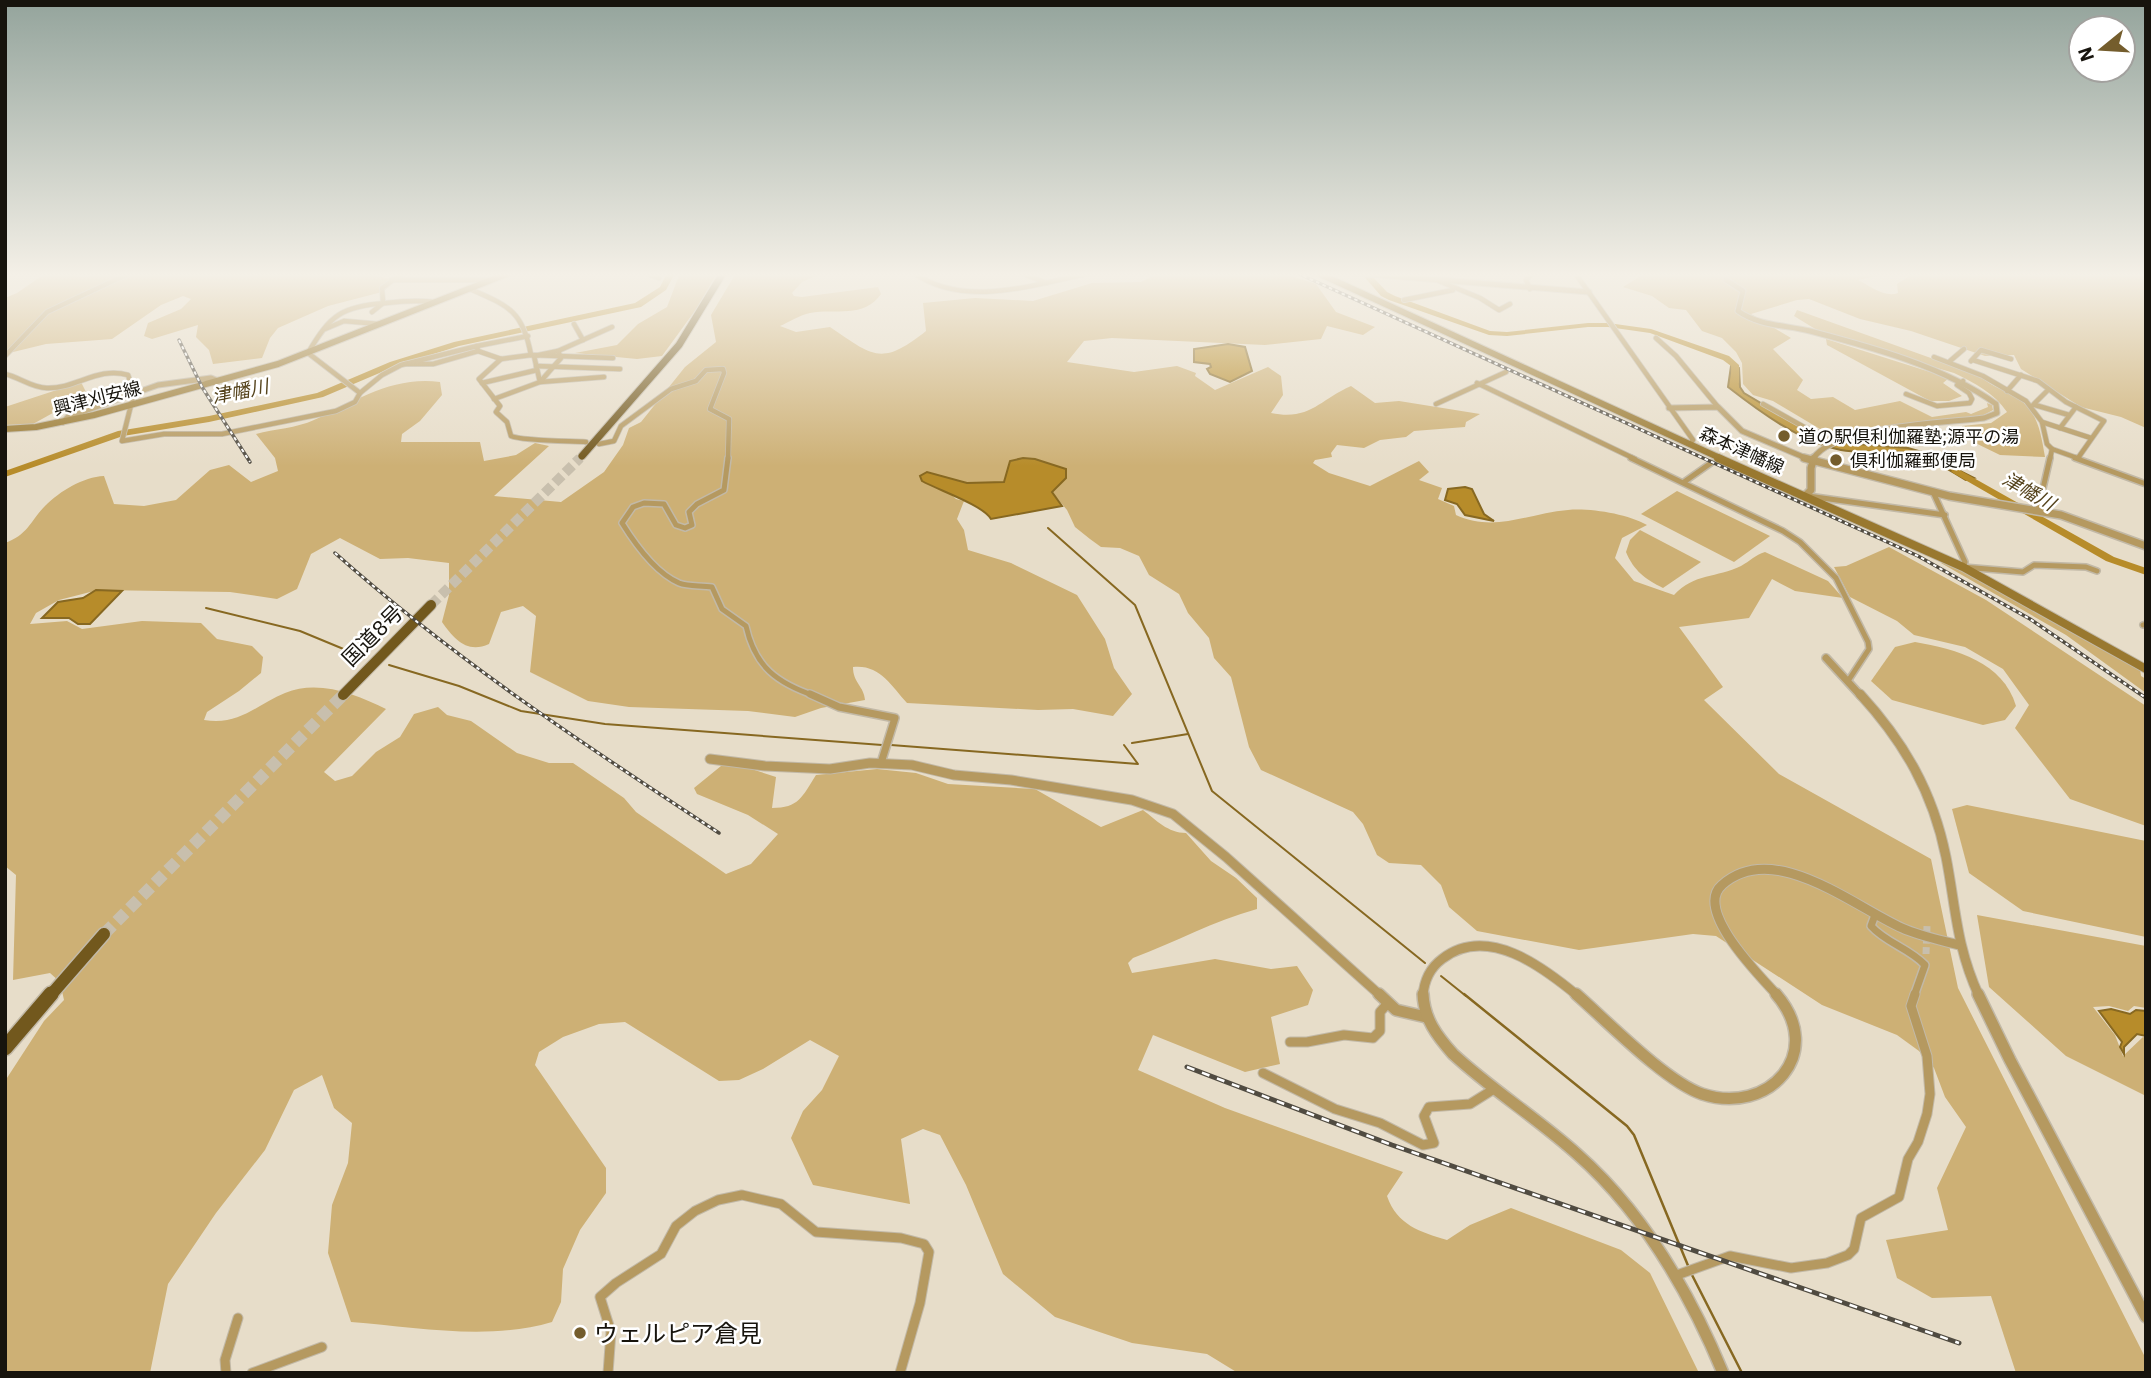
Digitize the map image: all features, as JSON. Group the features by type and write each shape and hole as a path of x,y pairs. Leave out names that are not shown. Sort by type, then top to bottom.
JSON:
{"highway":[{"path":"582,456 652,379 684,337"},
{"name":"国道8号","path":"342,695 431,605"},
{"path":"5,1048 103,934"},
{"path":"5,1054 34,1013"}],"main road":[{"name":"興津刈安線","path":"5,429 63,422 130,405 308,353 348,337"},
{"name":"森本津幡線","path":"1458,337 1963,567 2146,669"}],"street":[{"path":"5,356 23,337"},
{"path":"318,337 308,353 358,391"},
{"path":"5,374 21,382 49,389 91,375 118,371 128,375 134,393 122,441 164,434 222,434 336,411 355,402 358,391 404,364 519,337"},
{"path":"528,337 540,382"},
{"path":"477,348 501,359 558,351 589,337"},
{"path":"1621,337 1693,440 1690,444"},
{"path":"1806,495 1811,490 1812,461 1820,450 1840,440 1853,435 1984,418 1997,413 1996,404 1991,398 1963,381 1828,337"},
{"path":"1656,338 1742,431 1812,461 1933,492 2061,515 2146,546"},
{"path":"404,364 428,366 454,360 477,348"},
{"path":"1950,362 1964,349"},
{"path":"1965,367 1981,350 2011,359"},
{"path":"558,351 561,358"},
{"path":"532,356 614,358"},
{"path":"1934,357 1965,367 2033,405 2069,415"},
{"path":"540,382 561,358"},
{"path":"501,359 479,379 500,406 496,412 507,422 514,439 547,438 586,442"},
{"path":"1973,360 2038,381 2076,407 2104,421 2078,458"},
{"path":"482,383 554,366 620,369"},
{"path":"599,444 614,441 621,426 671,389 696,381 706,370 723,369 724,373 710,402 710,408 729,419 724,490 698,501 692,507 689,512 692,526 676,526 667,506 651,502 639,503 629,509 624,513 622,523 654,563 674,581 681,585 712,587 722,610 746,626 751,649 778,680 839,707 895,718 881,763"},
{"path":"1436,404 1506,372"},
{"path":"2007,391 2021,375"},
{"path":"494,399 540,382 604,377"},
{"path":"63,422 68,417 134,393 175,382 211,378 218,381"},
{"path":"1906,394 1937,406 1970,402 1972,399 1969,393 1957,385 1963,381"},
{"path":"1477,383 1783,531 1810,548 1831,568 1841,583 1868,642 1869,649 1848,681"},
{"path":"2033,405 2048,390"},
{"path":"1763,404 1804,427 1840,440"},
{"path":"2033,405 2036,416 2042,422 2091,438"},
{"path":"1669,408 1718,407"},
{"path":"2060,428 2076,407"},
{"path":"2042,422 2047,444 2052,449 2146,484"},
{"path":"2038,510 2052,449"},
{"path":"1684,482 1711,463"},
{"path":"1933,492 1965,562 1963,567 2023,572 2034,565 2086,567 2097,571"},
{"path":"1806,495 1945,515"},
{"path":"1826,658 1906,748 1920,772 1935,810 1959,945 2004,1051 2146,1317"},
{"path":"710,759 765,766 830,769 881,763 912,765 972,778 1011,780 1108,795 1172,814 1226,857 1396,1010 1426,1017"},
{"path":"1723,1373 1685,1271 1581,1157 1446,1046 1426,1017 1423,985 1427,972 1452,952 1471,947 1495,948 1517,954 1535,964 1669,1075 1695,1091 1724,1099 1750,1094 1784,1078 1793,1066 1796,1031 1792,1016 1779,996 1723,931 1716,915 1714,901 1723,883 1742,871 1762,868 1780,871 1820,886 1907,930 1959,945"},
{"path":"1685,1271 1730,1256 1791,1268 1827,1263 1848,1255 1854,1249 1861,1218 1899,1197 1908,1158 1918,1142 1927,1114 1930,1094 1927,1056 1911,1006 1924,965 1916,955 1876,934 1871,926 1875,915"},
{"path":"1290,1042 1307,1043 1351,1035 1373,1038 1380,1031 1380,1012 1388,1003"},
{"path":"1264,1073 1327,1105 1380,1123 1428,1145 1434,1143 1424,1116 1429,1107 1470,1104 1496,1088"},
{"path":"608,1373 611,1332 600,1297 661,1254 676,1226 695,1211 718,1200 742,1195 781,1204 816,1232 901,1238 924,1244 929,1252 920,1303 900,1373"},
{"path":"226,1373 225,1360 238,1318"},
{"path":"252,1373 322,1347"}],"shaded area":[{"path":"5,337 114,337 46,344 5,354"},
{"path":"196,337 271,337 262,358 213,364 209,350"},
{"path":"625,337 676,337 662,356 637,359 575,353 617,345"},
{"path":"715,337 845,337 867,351 887,353 898,350 917,337 1322,337 1265,345 1112,338 1084,341 1067,362 1134,372 1177,366 1196,373 1195,376 1215,390 1268,367 1281,376 1283,395 1271,413 1284,415 1305,412 1351,386 1375,403 1399,401 1480,414 1466,422 1465,427 1414,431 1406,437 1380,440 1364,448 1337,445 1331,453 1332,457 1315,460 1313,463 1329,473 1370,486 1419,461 1429,472 1419,480 1442,488 1438,499 1454,506 1456,515 1470,520 1498,522 1554,512 1587,510 1639,521 1647,525 1622,538 1615,558 1634,581 1674,595 1690,583 1732,570 1765,552 1828,581 1843,598 1795,591 1772,579 1749,618 1679,627 1723,687 1704,700 1779,774 1931,859 1958,988 2146,1359 2146,1373 2016,1373 1991,1296 1932,1298 1897,1278 1886,1240 1948,1230 1937,1188 1966,1127 1945,1097 1934,1068 1919,1051 1897,1035 1822,1005 1716,936 1693,934 1579,950 1477,931 1449,907 1441,885 1421,865 1389,863 1377,855 1363,824 1353,812 1261,770 1249,747 1231,677 1214,658 1209,638 1188,613 1179,594 1149,575 1139,556 1120,548 1101,547 1075,527 1067,510 1052,492 1009,473 1004,482 967,483 928,472 956,499 964,501 957,519 964,530 968,550 1011,563 1077,595 1105,639 1114,668 1132,694 1113,716 1073,709 1038,710 907,703 884,677 862,667 853,667 865,700 821,708 795,717 748,711 629,707 588,701 530,672 536,616 523,606 501,612 489,644 481,647 468,646 456,639 442,622 449,595 449,563 408,558 380,559 340,538 311,554 297,589 277,599 230,592 98,590 59,600 36,613 30,624 67,621 82,629 142,621 201,623 217,639 252,646 263,657 261,673 207,712 204,720 237,717 285,693 310,687 337,690 386,709 324,772 335,781 352,776 376,752 400,737 414,714 438,707 447,715 471,721 517,753 549,763 573,763 624,798 636,812 726,874 751,864 778,834 748,815 697,794 694,788 721,766 739,765 776,777 772,808 788,806 799,800 816,775 877,769 916,773 948,784 1035,789 1101,827 1143,810 1168,828 1186,833 1211,861 1236,878 1257,898 1257,909 1225,919 1133,958 1128,963 1132,973 1215,959 1271,969 1297,966 1313,990 1308,1005 1271,1017 1280,1064 1245,1072 1153,1035 1138,1070 1225,1108 1403,1172 1387,1196 1391,1206 1403,1221 1428,1234 1447,1240 1470,1225 1511,1208 1621,1250 1650,1273 1699,1373 1238,1373 1207,1354 1132,1343 1055,1317 1003,1274 966,1185 940,1135 923,1129 901,1139 910,1204 813,1185 791,1138 803,1111 822,1090 839,1056 810,1040 763,1069 739,1080 719,1081 625,1022 599,1024 563,1037 539,1052 535,1065 606,1168 606,1193 580,1230 563,1269 561,1302 552,1322 528,1328 477,1332 351,1322 328,1253 332,1205 348,1163 352,1123 334,1108 322,1075 294,1090 265,1150 216,1213 168,1284 150,1373 5,1373 5,1081 44,1021 64,1000 60,982 50,973 13,980 16,875 5,866 5,543 19,536 58,495 80,482 96,477 104,476 114,504 144,506 176,500 210,470 229,465 251,482 278,471 275,458 256,434 307,423 390,386 422,381 440,382 442,395 420,421 402,434 401,442 480,442 484,461 516,455 535,443 549,446 494,496 561,502 604,472 623,445 629,428 641,422 685,367 716,342"},
{"path":"1833,337 1873,337 1981,376 2026,405 2036,419 2045,457 2000,455 1961,436 1962,426 1991,423 2007,412 1990,394 1954,373"},
{"path":"1930,337 2146,337 2146,428 2121,417 2081,407 2021,369 2014,355 1985,356"},
{"path":"1722,338 1791,338 1773,349 1803,380 1797,390 1811,399 1833,397 1855,410 1900,401 1932,417 1966,412 1971,414 1988,407 1987,403 1992,405 1993,410 1982,416 1848,434 1820,429 1773,401 1753,395 1743,384 1742,363 1736,352"},
{"path":"1826,339 1949,378 1943,383 1962,396 1949,401 1930,401 1827,345"},
{"path":"1228,344 1245,347 1252,371 1230,382 1210,374 1207,369 1211,367 1210,364 1194,362 1194,349"},
{"path":"1731,366 1739,368 1740,387 1744,393 1813,434 1844,443 1908,448 1922,452 1974,478 1966,480 1919,456 1841,450 1811,440 1767,416 1728,387"},
{"path":"81,382 87,394 33,424 5,425 5,407"},
{"path":"1023,458 1066,469 1066,478 1052,492 1062,506 991,519 970,503 922,481 920,476 927,472 967,483 1004,482 1010,461"},
{"path":"1448,489 1472,489 1484,514 1494,521 1465,515 1457,504 1445,500"},
{"path":"1677,491 1770,536 1734,562 1641,514"},
{"path":"1640,530 1701,562 1663,588 1657,585 1636,569 1626,552 1630,540"},
{"path":"1889,547 1986,600 2146,706 2146,826 2070,799 2015,728 2029,705 2003,669 1965,647 1914,635 1897,621 1850,597 1834,567 1846,566"},
{"path":"1949,562 2140,669 2141,676 2146,679 2146,693 2066,635 1941,563"},
{"path":"96,590 122,591 90,624 78,624 69,618 42,618 58,602 83,598"},
{"path":"1915,642 1962,654 1989,668 2010,691 2016,706 2005,720 1983,725 1892,700 1871,681 1895,647"},
{"path":"1967,805 2146,841 2146,937 2023,911 1969,873 1952,809"},
{"path":"1977,915 2146,946 2146,1008 2134,1006 2128,1011 2109,1006 2093,1007 2115,1035 2123,1056 2143,1037 2146,1038 2146,1096 2066,1056 1989,987"},
{"path":"2111,1009 2130,1014 2136,1010 2146,1011 2146,1036 2137,1034 2124,1047 2124,1054 2120,1047 2122,1042 2099,1011"}],"waterway":[{"name":"津幡川","path":"5,474 121,433 209,419 320,395 393,364 488,337"},
{"name":"津幡川","path":"1669,337 1726,358 1735,365 1735,383"},
{"name":"津幡川","path":"1956,471 2110,559 2146,572"},
{"path":"1048,528 1135,605 1212,791 1425,963"},
{"path":"206,608 300,631 358,655"},
{"path":"389,665 459,686 521,711 605,724 882,745"},
{"path":"1132,743 1188,734"},
{"path":"891,745 1138,764 1124,745"},
{"path":"1441,976 1466,996"},
{"path":"1464,994 1627,1126 1634,1135 1689,1268"},
{"path":"1691,1273 1742,1373"}],"tunnel":[{"path":"431,605 580,458"},
{"path":"104,934 343,695"},
{"path":"1926,954 1927,926"}],"railway":[{"path":"1438,337 1918,556 2030,619 2146,698"},
{"path":"179,340 202,387 250,462"},
{"path":"335,553 380,592 474,665 570,734 719,833"},
{"path":"1187,1067 1392,1145 1959,1343"}],"place":[{"name":"道の駅倶利伽羅塾;源平の湯","path":"1784,436"},
{"name":"倶利伽羅郵便局","path":"1836,460"},
{"name":"ウェルピア倉見","path":"580,1333"}]}
